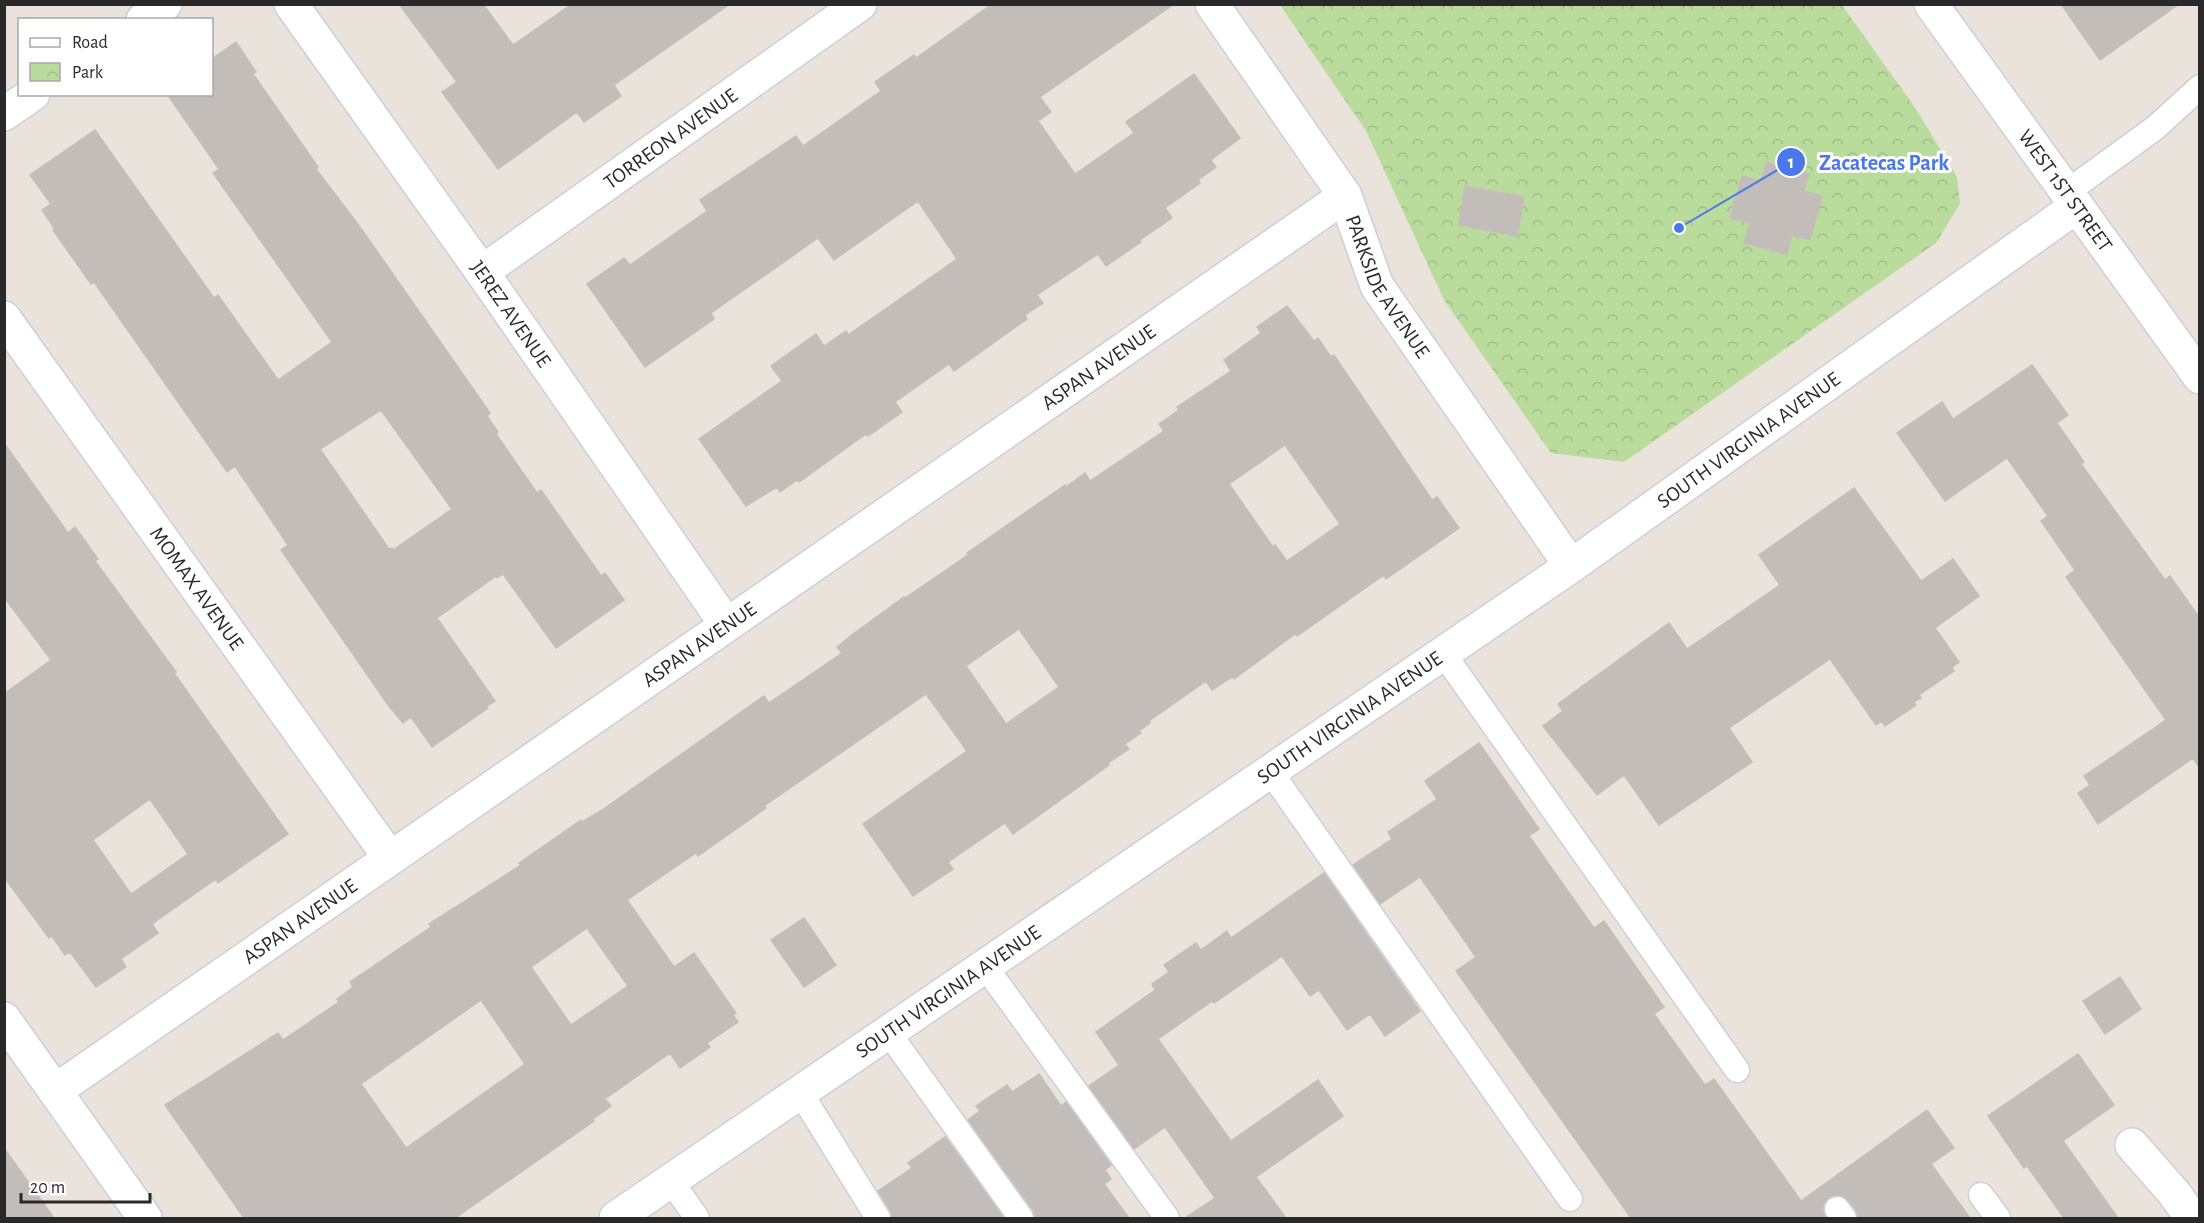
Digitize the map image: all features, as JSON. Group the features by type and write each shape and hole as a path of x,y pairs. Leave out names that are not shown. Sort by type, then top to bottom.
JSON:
{"street":[{"path":"146,18 165,4"},
{"name":"JEREZ AVENUE","path":"291,4 482,272 726,624"},
{"name":"TORREON AVENUE","path":"482,272 860,4"},
{"name":"PARKSIDE AVENUE","path":"1212,4 1344,196 1377,286 1571,566"},
{"name":"WEST 1ST STREET","path":"1931,4 2199,377"},
{"path":"4,114 30,96"},
{"name":"ASPAN AVENUE","path":"55,1090 1344,196"},
{"name":"SOUTH VIRGINIA AVENUE","path":"616,1218 1571,566 2072,199"},
{"name":"MOMAX AVENUE","path":"4,318 390,858"},
{"path":"4,1019 145,1218"},
{"path":"2132,1145 2174,1193 2192,1218"}],"lane":[{"path":"2072,199 2199,87"},
{"path":"1443,653 1737,1070"},
{"path":"1270,771 1570,1198"},
{"path":"986,966 1167,1218"},
{"path":"888,1032 1021,1218"},
{"path":"800,1092 878,1218"},
{"path":"671,1181 697,1218"},
{"path":"1981,1195 1998,1218"}],"green space":[{"path":"1280,5 1842,5 1916,109 1957,177 1960,204 1936,243 1624,462 1551,453 1444,300 1366,131"}],"building":[{"path":"399,4 483,4 513,45 572,4 730,4 614,85 621,96 584,122 577,112 498,169 442,92 457,82"},
{"path":"992,4 1174,4 1040,97 1051,112 1038,121 1075,174 1134,133 1126,122 1194,74 1240,138 1211,160 1216,167 1198,180 1200,183 1165,208 1172,218 1140,240 1141,242 1106,266 1098,254 1037,295 1043,303 1025,315 1027,319 954,371 949,364 895,402 902,412 868,436 866,434 799,482 797,480 780,492 777,487 746,506 699,439 782,381 771,366 816,334 824,346 846,331 848,335 957,259 918,201 834,260 818,238 711,313 714,319 645,367 587,284 624,258 630,265 707,211 700,200 796,136 803,146 881,91 875,82 914,55 916,58"},
{"path":"2061,4 2179,4 2100,60"},
{"path":"236,42 256,72 253,74 318,167 316,169 360,227 490,413 487,416 498,432 496,434 537,493 541,490 601,576 605,573 624,600 556,648 503,574 497,578 496,576 437,618 495,701 432,747 411,717 403,723 388,705 281,550 288,545 235,466 227,472 94,282 91,284 53,230 55,229 42,210 51,204 30,175 95,130 214,298 218,295 278,380 332,342 213,173 219,169 168,96 213,96 213,58","holes":["381,410 452,509 393,550 389,549 320,449"]},
{"path":"1766,162 1809,174 1804,191 1822,196 1810,240 1792,235 1787,254 1744,243 1750,223 1730,218 1742,176 1761,181"},
{"path":"1465,186 1524,197 1517,236 1459,225"},
{"path":"1287,306 1314,341 1318,338 1331,357 1334,355 1432,500 1437,497 1459,528 1386,579 1384,575 1297,636 1295,634 1234,679 1232,677 1212,690 1206,681 1149,721 1150,723 1139,731 1141,733 1125,744 1129,749 1108,763 1109,765 1013,834 1005,823 948,862 953,869 913,896 863,824 967,751 926,694 764,806 766,808 698,856 696,853 627,900 674,967 694,953 736,1013 733,1015 738,1022 707,1043 710,1047 680,1068 670,1053 605,1099 611,1106 593,1119 594,1121 455,1218 244,1218 165,1105 278,1033 283,1040 339,1002 337,999 353,987 350,982 431,927 429,924 521,865 519,863 581,820 582,822 602,810 764,696 769,703 842,653 837,647 853,634 1065,485 1066,487 1085,473 1090,481 1164,431 1159,424 1179,410 1177,407 1231,371 1224,360 1261,333 1257,327","holes":["1285,445 1340,524 1287,561 1275,545 1273,547 1229,484","1019,629 1059,687 1006,724 966,666","587,928 628,986 571,1025 531,967","481,1000 525,1064 406,1148 361,1084"]},
{"path":"2032,365 2068,415 2057,423 2084,462 2081,464 2165,580 2170,576 2199,617 2199,767 2193,758 2098,824 2078,793 2090,785 2084,776 2166,720 2066,577 2075,570 2041,521 2048,516 2007,458 1945,501 1897,433 1942,402 1953,419"},
{"path":"4,443 68,533 75,527 98,559 95,561 176,672 174,673 288,834 218,883 216,879 152,924 158,933 121,959 126,967 96,987 70,952 65,955 52,936 49,938 4,877 4,694 51,660 4,597","holes":["150,799 188,854 131,894 93,840"]},
{"path":"1854,488 1921,581 1953,559 1979,596 1935,628 1959,662 1952,667 1954,671 1919,695 1921,698 1914,702 1916,705 1885,726 1882,721 1876,725 1830,659 1729,728 1752,762 1659,825 1624,775 1597,795 1543,726 1563,711 1558,704 1669,623 1687,649 1780,585 1759,555"},
{"path":"1479,743 1539,829 1529,836 1594,928 1604,921 1664,1007 1654,1014 1705,1085 1714,1079 1801,1201 1927,1110 1954,1148 1931,1164 1970,1218 1858,1218 1856,1210 1848,1200 1836,1195 1829,1197 1824,1204 1823,1212 1826,1218 1631,1218 1456,971 1476,957 1420,877 1380,904 1353,865 1392,839 1388,832 1437,799 1425,781"},
{"path":"1324,873 1420,1011 1385,1036 1370,1014 1347,1030 1319,990 1310,996 1282,956 1158,1039 1231,1141 1318,1080 1343,1116 1256,1177 1286,1218 1185,1218 1215,1198 1165,1127 1134,1149 1089,1086 1119,1065 1096,1032 1155,990 1152,984 1169,972 1164,965 1196,943 1201,950 1227,931 1231,938"},
{"path":"804,918 836,965 804,987 771,940"},
{"path":"2120,977 2141,1009 2105,1034 2083,1001"},
{"path":"2078,1054 2114,1105 2063,1141 2118,1218 2064,1218 2027,1166 2024,1168 1988,1116"},
{"path":"1039,1074 1061,1106 1066,1102 1111,1165 1105,1170 1111,1179 1104,1184 1129,1218 1035,1218 1033,1210 968,1120 980,1111 976,1106 1007,1085 1012,1092"},
{"path":"945,1137 1004,1218 892,1218 890,1210 878,1191 912,1168 908,1163"},
{"path":"4,1148 54,1218 4,1218"}],"place":[{"name":"Zacatecas Park","path":"1679,228"}]}
